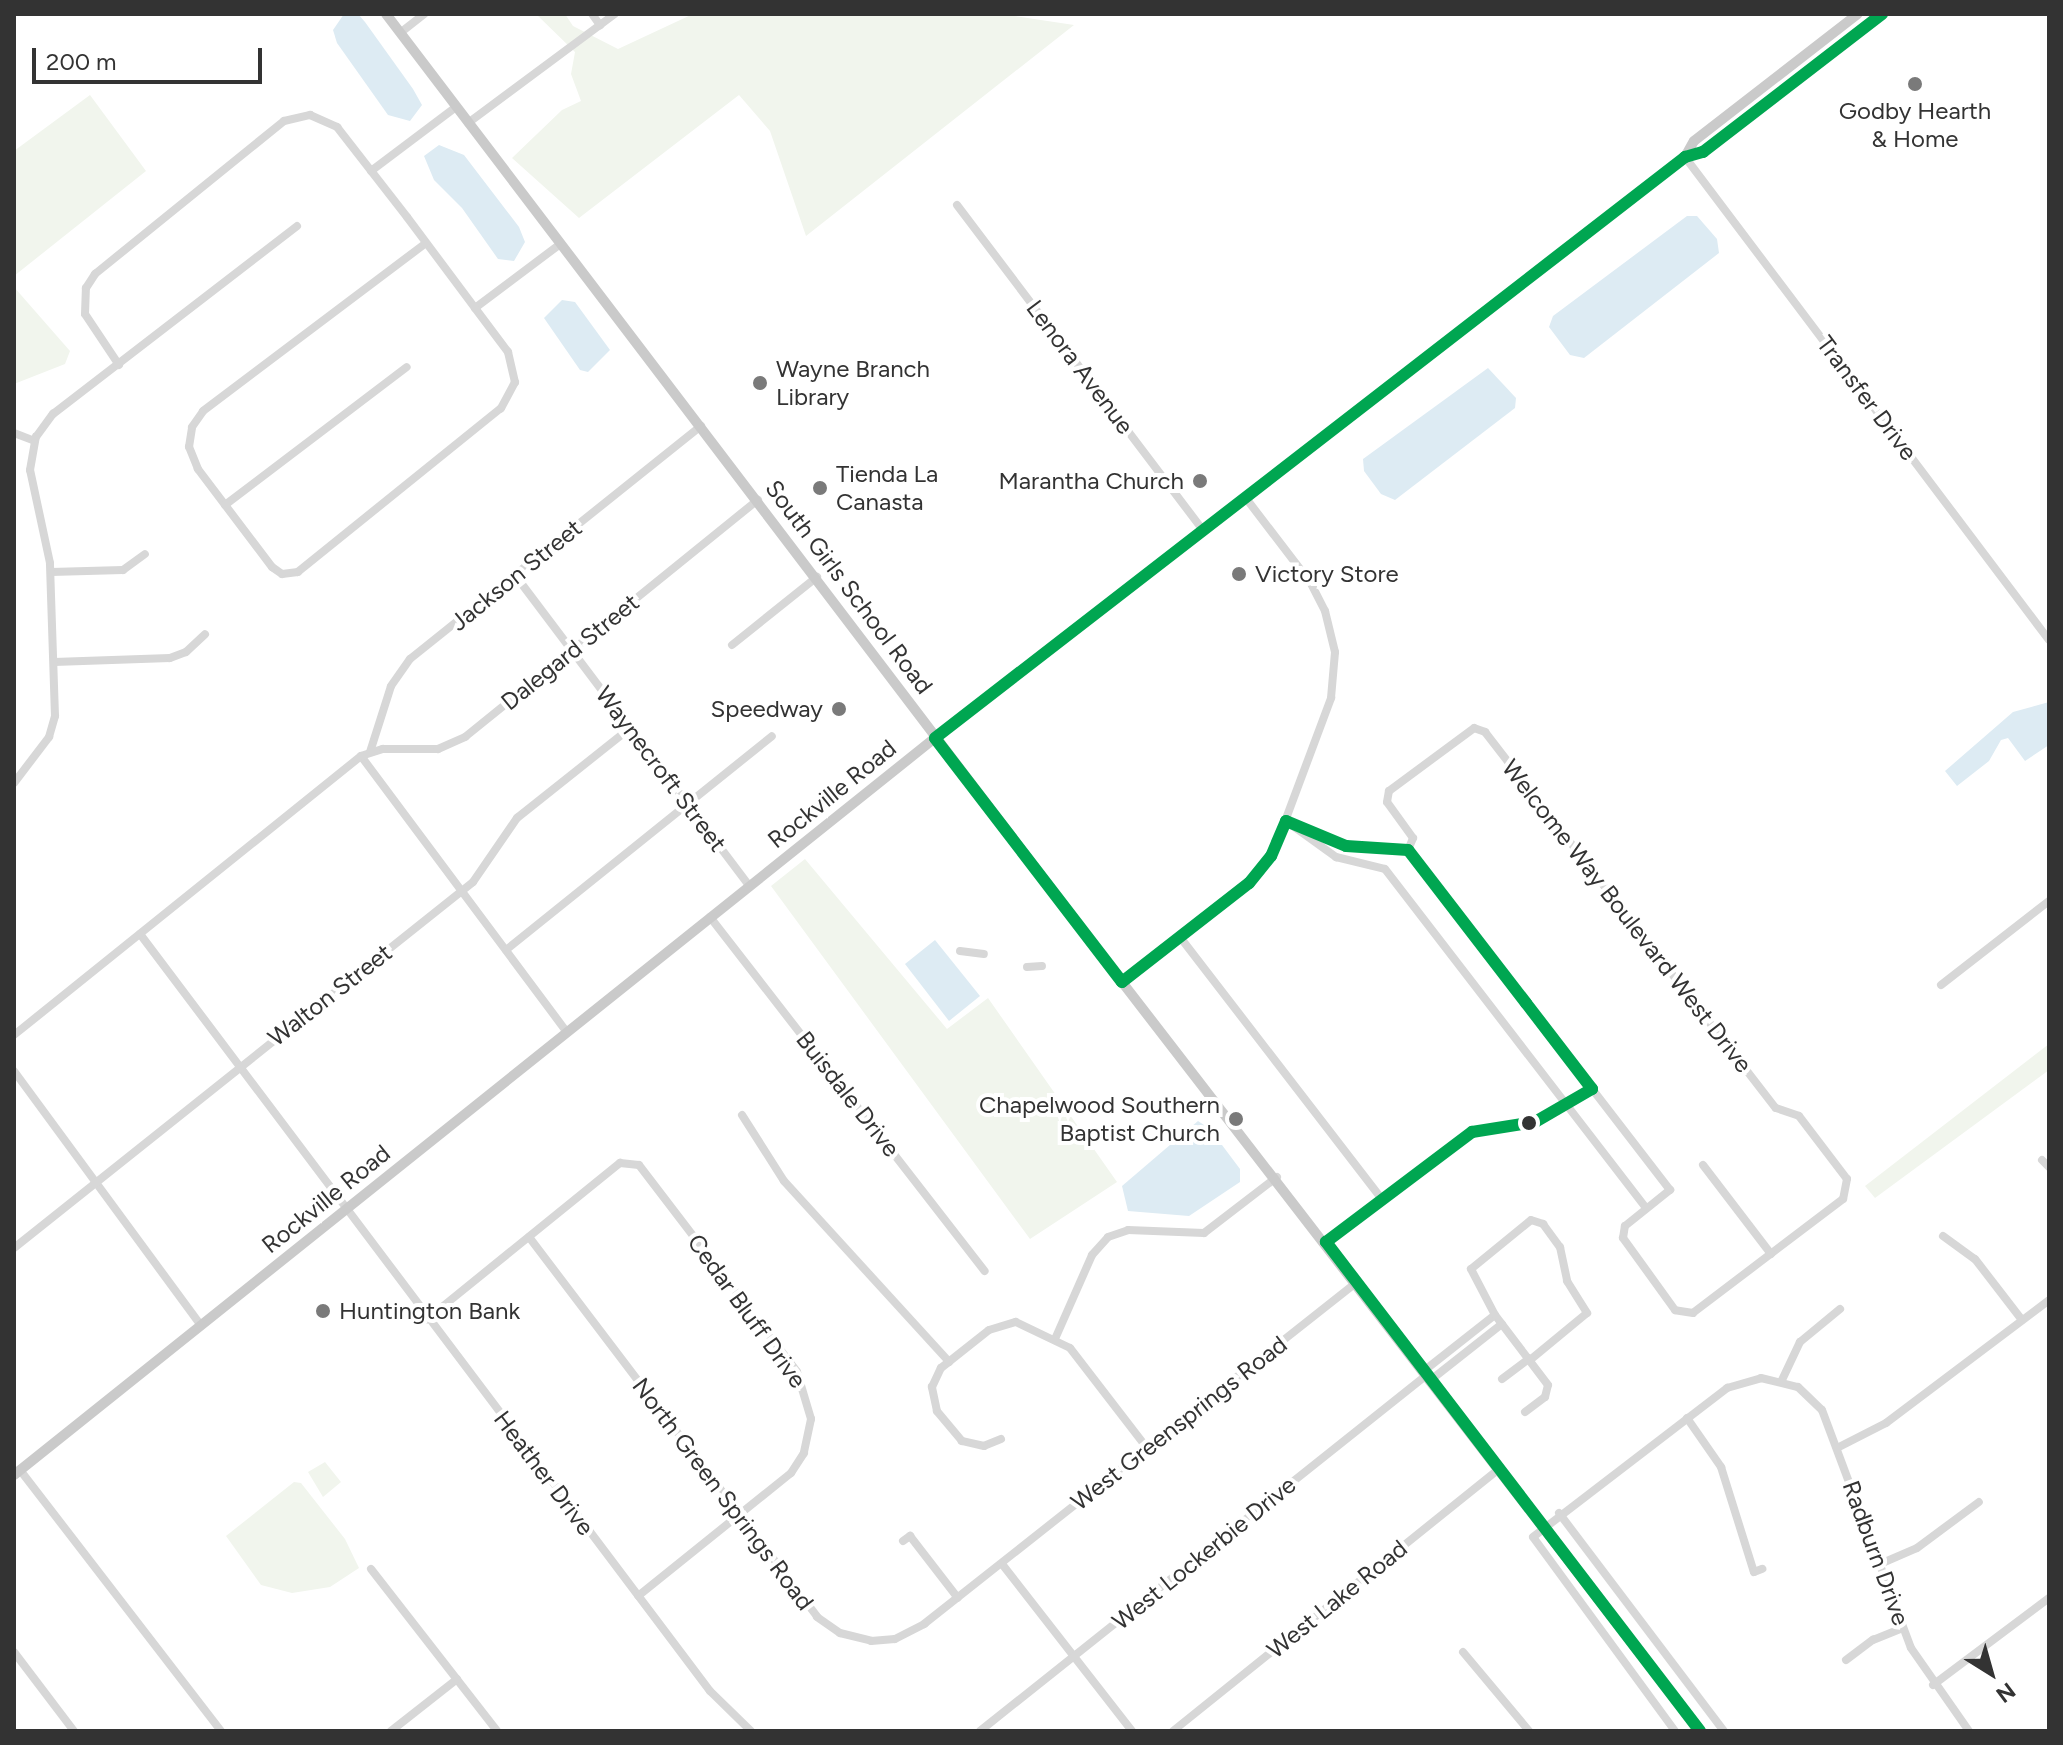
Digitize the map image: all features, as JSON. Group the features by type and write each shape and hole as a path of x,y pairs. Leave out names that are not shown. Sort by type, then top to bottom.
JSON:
{"main road":[{"name":"South Girls School Road","path":"386,14 559,245 817,577 935,738 1122,982 1277,1177 1700,1731"},
{"name":"Rockville Road","path":"1685,157 1694,141 1858,14"},
{"name":"Rockville Road","path":"17,1472 935,738 1685,157 1703,152 1882,14"}],"street":[{"path":"400,33 424,14"},
{"path":"592,14 600,25"},
{"path":"468,123 615,14"},
{"path":"371,171 456,107"},
{"path":"119,365 90,326 84,301 97,271 296,116 332,123 371,171 426,243 510,355 515,382 499,409 301,570 286,574 272,567 193,461 190,434 203,411 426,243"},
{"name":"Transfer Drive","path":"1685,157 2049,640"},
{"name":"Lenora Avenue","path":"957,205 1203,530"},
{"path":"14,783 52,731 54,662 51,572 30,475 35,441 53,414 297,226"},
{"path":"475,308 559,245"},
{"path":"225,505 407,367"},
{"name":"Jackson Street","path":"370,752 402,667 701,426"},
{"path":"14,433 35,441"},
{"path":"1122,982 1261,871 1286,821 1331,698 1333,642 1314,588 1245,497"},
{"name":"Dalegard Street","path":"361,756 370,752 452,744 758,500"},
{"path":"51,572 123,570 145,554"},
{"name":"Waynecroft Street","path":"515,575 749,886"},
{"path":"732,645 817,577"},
{"path":"54,662 170,658 186,652 205,634"},
{"name":"Walton Street","path":"14,1248 462,891 483,872 517,818 630,728"},
{"name":"Welcome Way Boulevard West Drive","path":"1408,850 1413,838 1386,798 1474,728 1485,732 1776,1108 1801,1118 1845,1173 1848,1187 1843,1199 1771,1254"},
{"path":"506,950 772,736"},
{"path":"14,1035 361,756 567,1032"},
{"path":"1286,821 1346,846 1408,850 1670,1190 1624,1228 1624,1243 1683,1314 1696,1312 1771,1254 1703,1165"},
{"path":"1286,821 1336,857 1385,869 1646,1208"},
{"path":"1941,985 2049,901"},
{"name":"Buisdale Drive","path":"710,917 985,1271"},
{"name":"Heather Drive","path":"140,934 426,1320 710,1691 751,1731"},
{"path":"1180,937 1382,1199"},
{"path":"960,951 984,954"},
{"path":"1027,967 1042,966"},
{"path":"14,1071 201,1326"},
{"path":"1326,1242 1472,1132 1535,1122 1568,1107 1592,1089"},
{"path":"742,1115 784,1181 949,1362"},
{"name":"Cedar Bluff Drive","path":"529,1237 630,1160 639,1165 793,1366 808,1394 811,1419 804,1453 786,1478 638,1596"},
{"path":"2042,1160 2049,1167"},
{"path":"1055,1339 1092,1255 1108,1237 1135,1229 1183,1236 1204,1233 1277,1177"},
{"path":"1502,1379 1529,1360 1587,1313 1567,1281 1560,1247 1543,1224 1531,1220 1472,1263 1472,1278 1495,1315 1529,1360 1549,1390 1525,1412"},
{"path":"1943,1236 1975,1259 2022,1320"},
{"path":"426,1320 529,1237"},
{"name":"North Green Springs Road","path":"529,1237 817,1617 846,1636 878,1641 906,1635 1002,1564"},
{"name":"West Greensprings Road","path":"1002,1564 1357,1282"},
{"path":"1837,1448 1886,1423 2049,1300"},
{"path":"1675,1731 1536,1548 1535,1532 1736,1383 1782,1380 1800,1342 1840,1309"},
{"path":"1428,1374 1495,1315"},
{"path":"1001,1439 987,1446 969,1444 939,1414 932,1387 949,1362 1005,1322 1023,1324 1074,1352 1147,1448"},
{"path":"1428,1374 1502,1324"},
{"name":"West Lockerbie Drive","path":"980,1731 1428,1374"},
{"name":"Radburn Drive","path":"1782,1380 1817,1404 1837,1448 1903,1628 1933,1685 1969,1731"},
{"path":"1687,1418 1721,1467 1754,1572 1762,1569"},
{"name":"West Lake Road","path":"1173,1731 1500,1468"},
{"path":"17,1472 221,1731"},
{"path":"1880,1564 1923,1544 1979,1502"},
{"path":"1559,1513 1724,1731"},
{"path":"903,1541 910,1536 958,1598"},
{"path":"1002,1564 1132,1731"},
{"path":"371,1569 497,1731"},
{"path":"1933,1685 2049,1598"},
{"path":"1846,1660 1873,1640 1903,1628"},
{"path":"14,1652 74,1731"},
{"path":"1463,1652 1529,1731"},
{"path":"391,1731 457,1679"}],"shaded area":[{"path":"344,14 358,14 413,89 422,105 410,121 388,115 337,43 333,30"},
{"path":"536,14 565,14 573,26 618,49 693,14 1002,14 1074,25 806,236 770,131 739,95 579,218 512,158 562,110 581,101 571,74 575,52"},
{"path":"90,95 146,171 14,276 14,151"},
{"path":"439,145 464,155 519,227 525,242 514,261 498,259 462,208 434,180 424,156"},
{"path":"1687,216 1697,216 1717,239 1719,253 1584,358 1570,355 1549,327 1553,316"},
{"path":"14,287 70,351 65,364 14,384"},
{"path":"562,300 575,302 610,350 588,372 580,370 544,318"},
{"path":"1488,368 1516,398 1515,408 1395,500 1381,494 1364,471 1363,459"},
{"path":"2049,702 2049,745 2025,761 2008,738 2001,740 1989,761 1957,786 1945,771 2013,712"},
{"path":"805,859 947,1029 988,998 1117,1182 1030,1239 771,886"},
{"path":"935,940 980,996 949,1021 905,964"},
{"path":"2049,1044 2049,1070 1875,1198 1865,1186"},
{"path":"1198,1121 1210,1129 1240,1169 1240,1182 1189,1216 1128,1211 1122,1186"},
{"path":"325,1462 341,1482 323,1497 308,1472"},
{"path":"294,1482 301,1483 345,1539 359,1568 330,1587 292,1593 261,1585 226,1536"}],"transit line":[{"path":"1700,1731 1326,1242 1472,1132 1535,1122 1592,1089 1526,1003 1408,850 1346,846 1286,821 1271,856 1249,883 1122,982 935,738 1685,157 1703,152 1882,14"}],"place":[{"name":"Godby Hearth & Home","path":"1915,84"},
{"name":"Wayne Branch Library","path":"760,383"},
{"name":"Marantha Church","path":"1200,481"},
{"name":"Tienda La Canasta","path":"820,488"},
{"name":"Victory Store","path":"1239,574"},
{"name":"Speedway","path":"839,709"},
{"name":"Chapelwood Southern Baptist Church","path":"1236,1119"},
{"name":"Huntington Bank","path":"323,1311"}]}
